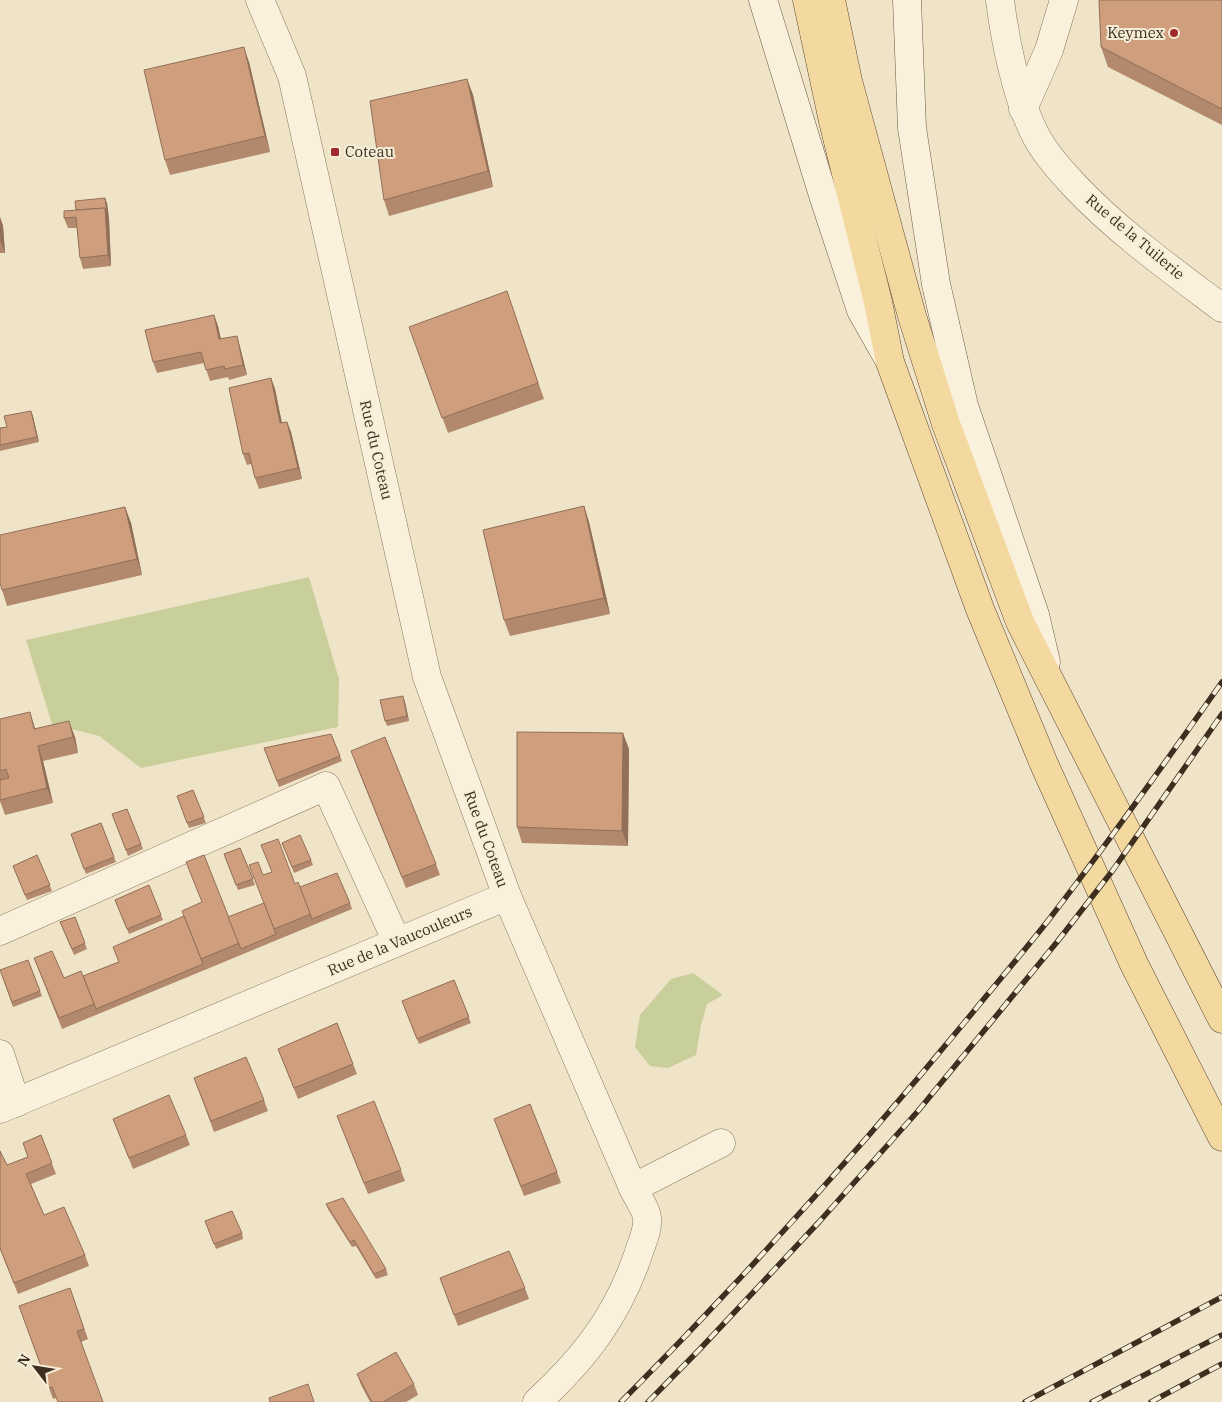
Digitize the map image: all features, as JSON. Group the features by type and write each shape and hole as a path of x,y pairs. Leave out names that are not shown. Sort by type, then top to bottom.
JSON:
{"main road":[{"path":"807,0 878,302 890,362 980,609 1044,764 1134,964 1222,1137"},
{"path":"831,0 850,90 912,316 946,424 1020,622 1222,1019"}],"street":[{"name":"Rue du Coteau","path":"260,0 292,76 427,677 507,896"},
{"path":"763,0 823,195 861,310 890,362"},
{"path":"907,0 912,128 936,284 964,406 1035,615 1051,682"},
{"name":"Rue de la Tuilerie","path":"1000,0 1002,17 1023,109 1036,137 1058,167 1093,205 1146,250 1221,305"},
{"path":"1023,109 1049,50 1064,0"},
{"path":"0,931 326,786 397,942"},
{"name":"Rue de la Vaucouleurs","path":"8,1106 507,896"},
{"path":"507,896 633,1188 648,1218 646,1231 635,1264 620,1301 587,1351 537,1402"},
{"path":"0,1054 8,1106"},
{"path":"633,1188 722,1143"}],"green space":[{"path":"309,577 339,679 338,727 141,768 99,736 52,724 26,640"},
{"path":"693,973 723,995 707,1004 696,1055 668,1068 650,1066 635,1047 640,1015 671,979"}],"building":[{"name":"Keymex","path":"1099,0 1222,0 1222,109 1101,47"},
{"path":"244,47 265,136 165,160 144,70"},
{"path":"467,79 488,171 384,200 370,101"},
{"path":"105,198 107,213 105,208 76,210 75,201"},
{"path":"105,208 108,255 80,258 76,217 64,218 64,211"},
{"path":"507,291 538,383 442,418 409,327"},
{"path":"214,315 219,339 237,336 243,365 225,369 224,366 206,370 201,352 153,362 145,330"},
{"path":"271,378 280,423 287,422 298,468 255,478 249,453 243,454 229,388"},
{"path":"31,411 37,437 0,445 0,428 7,427 4,416"},
{"path":"584,506 604,598 504,620 483,530"},
{"path":"125,507 137,559 2,590 0,583 0,535"},
{"path":"403,696 407,716 385,721 380,700"},
{"path":"30,712 34,729 69,721 73,737 38,746 47,788 0,800 0,780 9,778 6,769 0,771 0,719"},
{"path":"517,732 623,733 622,831 517,827"},
{"path":"331,734 340,756 277,781 264,748"},
{"path":"385,737 436,864 402,877 351,751"},
{"path":"193,790 204,817 187,823 177,796"},
{"path":"127,809 141,844 126,850 112,814"},
{"path":"101,823 114,857 84,869 71,834"},
{"path":"300,835 311,860 292,867 282,843"},
{"path":"278,839 295,884 298,882 311,914 274,929 249,865 258,862 263,875 272,872 261,845"},
{"path":"240,848 253,879 236,885 224,854"},
{"path":"37,855 50,885 25,895 13,866"},
{"path":"204,855 239,943 201,959 182,911 202,902 186,862"},
{"path":"337,873 350,903 312,919 300,887"},
{"path":"149,885 161,915 127,929 115,900"},
{"path":"264,903 276,934 241,949 228,917"},
{"path":"184,916 203,964 96,1009 83,976 119,962 113,947"},
{"path":"75,917 85,943 72,949 60,922"},
{"path":"52,951 64,978 81,971 94,1004 59,1018 34,958"},
{"path":"28,960 40,991 12,1002 0,970"},
{"path":"454,980 469,1017 417,1039 402,1001"},
{"path":"337,1023 353,1064 294,1088 278,1049"},
{"path":"246,1057 264,1100 211,1121 194,1078"},
{"path":"169,1095 186,1135 129,1158 113,1119"},
{"path":"374,1101 401,1170 364,1183 337,1116"},
{"path":"530,1104 557,1172 521,1186 494,1119"},
{"path":"41,1135 52,1163 26,1174 44,1215 64,1207 85,1255 14,1283 0,1248 0,1151 7,1165 28,1157 23,1143"},
{"path":"343,1198 386,1269 374,1274 354,1240 350,1242 326,1204"},
{"path":"232,1211 242,1233 214,1244 205,1221"},
{"path":"509,1251 525,1288 454,1315 440,1278"},
{"path":"70,1288 84,1329 77,1331 103,1402 58,1402 52,1387 49,1388 19,1306"},
{"path":"396,1352 414,1384 383,1402 372,1402 357,1374"},
{"path":"308,1384 314,1402 270,1402 269,1398"}],"railway":[{"path":"621,1402 759,1258 848,1159 935,1057 1047,922 1136,803 1222,682"},
{"path":"648,1402 819,1222 918,1111 1057,942 1113,870 1222,714"},
{"path":"1025,1402 1222,1297"},
{"path":"1092,1402 1222,1335"},
{"path":"1151,1402 1222,1364"}],"place":[{"name":"Keymex","path":"1174,33"},
{"name":"Coteau","path":"335,152"}]}
